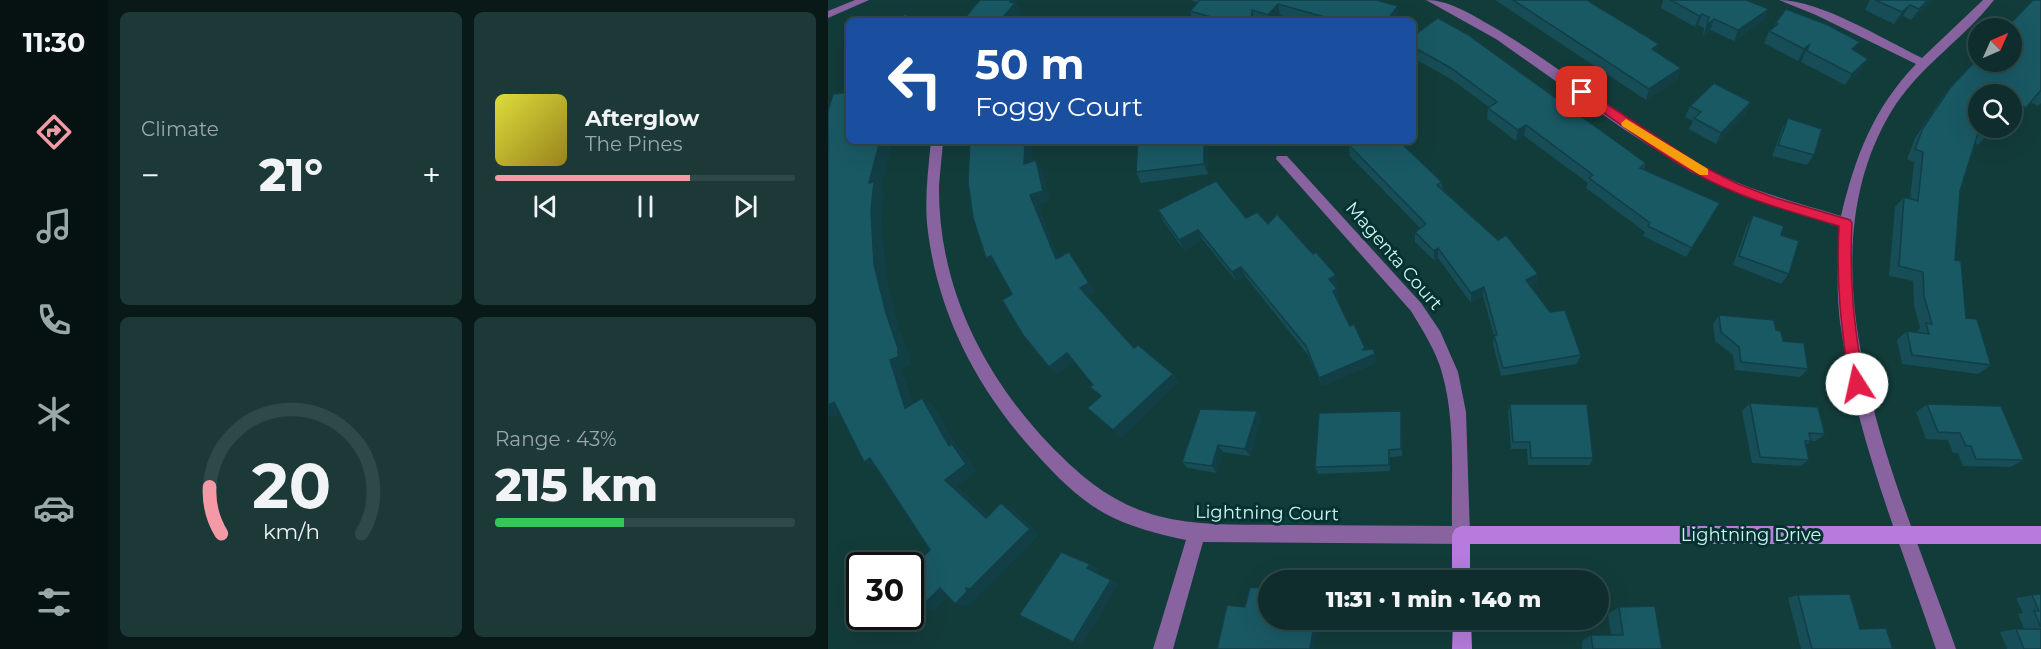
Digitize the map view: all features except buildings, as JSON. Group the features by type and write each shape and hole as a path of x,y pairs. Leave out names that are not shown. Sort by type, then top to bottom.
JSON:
{"main road":[{"name":"Lightning Drive","path":"1461,535 2041,535"},
{"path":"1461,535 1461,570"},
{"path":"1462,630 1462,649"}],"street":[{"path":"828,15 864,0"},
{"path":"1431,0 1485,26 1659,146 1696,168 1733,187 1846,223"},
{"path":"1784,0 1820,14 1925,64"},
{"path":"1946,649 1878,456 1857,384 1846,322 1843,273 1846,223 1862,157 1878,123 1899,92 1989,0"},
{"name":"Lightning Court","path":"936,144 932,166 931,213 937,256 949,300 967,346 996,395 1036,444 1083,489 1117,510 1157,526 1197,533 1461,535"},
{"name":"Magenta Court","path":"1282,159 1416,307 1435,336 1450,372 1458,412 1461,535"},
{"path":"1163,649 1197,533"}],"slow traffic":[{"path":"1626,123 1659,146 1704,172"}],"route":[{"path":"1582,92 1659,146 1733,187 1846,223 1843,273 1846,322 1857,384"}]}
